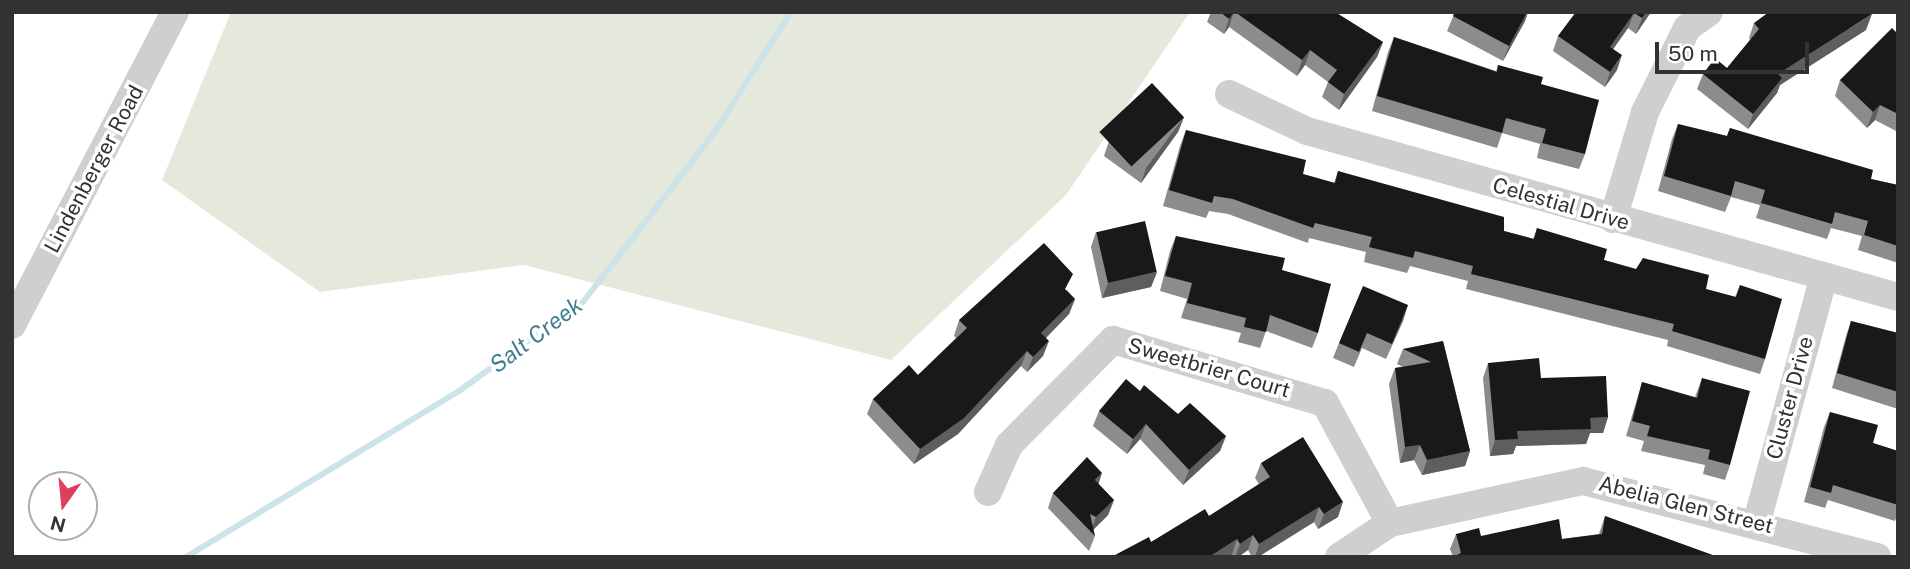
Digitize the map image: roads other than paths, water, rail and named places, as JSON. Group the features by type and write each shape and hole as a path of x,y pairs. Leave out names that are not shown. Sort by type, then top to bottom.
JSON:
{"street":[{"name":"Lindenberger Road","path":"12,325 175,12"},
{"path":"1613,219 1644,112 1687,27 1709,12"},
{"name":"Celestial Drive","path":"1230,94 1307,131 1898,297"},
{"name":"Cluster Drive","path":"1757,521 1824,276"},
{"name":"Sweetbrier Court","path":"988,492 1009,445 1113,340 1325,403 1390,523"},
{"name":"Abelia Glen Street","path":"1339,557 1390,523 1583,481 1757,521 1877,557"}],"waterway":[{"name":"Salt Creek","path":"186,557 459,391 583,302 715,132 791,12"}]}
